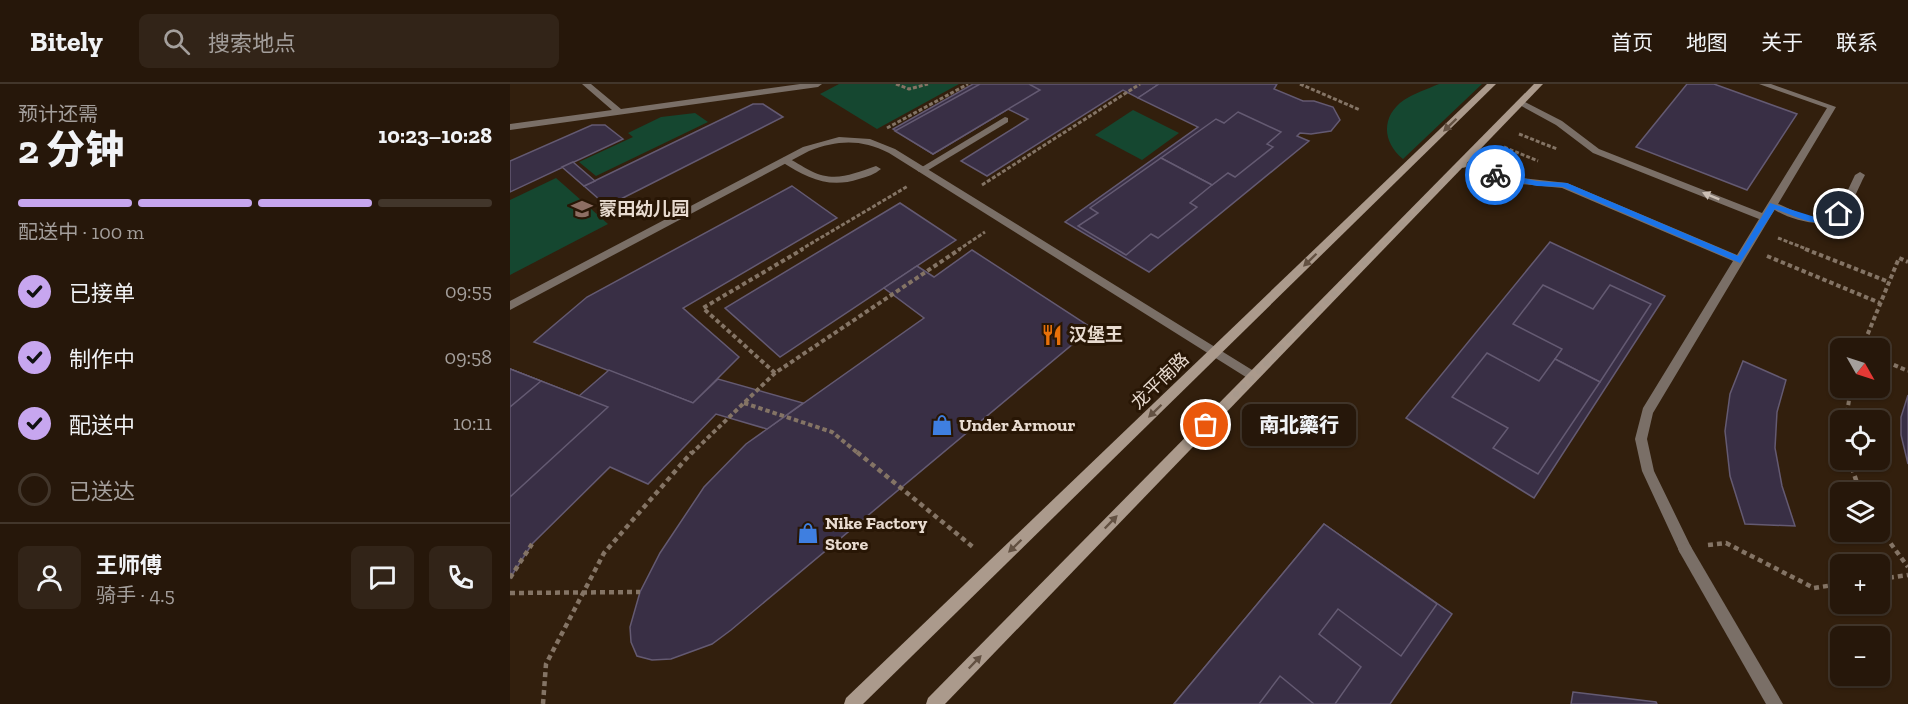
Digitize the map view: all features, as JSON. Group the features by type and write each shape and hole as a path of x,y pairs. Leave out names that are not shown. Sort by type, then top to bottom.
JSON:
{"main road":[{"name":"龙平南路","path":"852,704 1492,84"},
{"path":"934,704 1539,84"}],"street":[{"path":"586,84 620,112"},
{"path":"510,127 818,84"},
{"path":"1763,84 1832,107 1647,412 1641,439 1648,471 1685,549 1775,704"},
{"path":"1520,103 1559,123 1596,151 1766,218"},
{"path":"922,170 1005,120"},
{"path":"510,306 784,160 823,142 854,137 880,145 922,170 1254,376"},
{"path":"784,160 824,182 843,182 876,169"},
{"path":"1461,164 1512,180 1564,185 1740,260"},
{"path":"1773,205 1817,221 1834,218 1860,175"}],"path":[{"path":"896,84 909,89 928,84"},
{"path":"884,130 968,84"},
{"path":"979,187 1140,84"},
{"path":"1300,84 1360,110"},
{"path":"775,373 702,308 911,184"},
{"path":"543,704 546,664 604,554 681,464 775,373 985,232"},
{"path":"1866,338 1899,258 1908,262"},
{"path":"1890,363 1908,371"},
{"path":"744,404 832,432 973,547"},
{"path":"1890,542 1908,567"},
{"path":"1685,549 1726,543 1814,588 1830,586"},
{"path":"510,578 532,544"},
{"path":"1890,578 1908,575"},
{"path":"510,593 640,592"}],"green space":[{"path":"839,84 959,84 877,129 820,94"},
{"path":"1439,84 1482,84 1403,159 1391,145 1388,137 1388,121 1391,114 1404,100"},
{"path":"1133,110 1179,133 1142,160 1095,135"},
{"path":"695,113 708,122 596,176 579,162 633,137 628,133 661,117"},
{"path":"556,178 608,224 510,275 510,200"}],"building":[{"path":"973,84 1159,84 1138,98 1123,90 987,176 961,161 1028,119 1008,109 933,154 893,129"},
{"path":"980,84 1029,84 1040,90 933,154 895,131"},
{"path":"1159,84 1277,84 1274,89 1303,101 1314,101 1333,107 1340,120 1331,131 1300,133 1297,136 1309,141 1149,272 1065,222 1198,127 1138,98"},
{"path":"1687,84 1714,84 1797,114 1747,190 1636,147"},
{"path":"753,104 763,104 783,117 607,206 584,186"},
{"path":"1238,112 1281,132 1267,144 1273,147 1235,177 1228,173 1212,185 1161,158 1216,119 1224,123"},
{"path":"592,125 605,125 623,139 510,192 510,161"},
{"path":"1161,158 1212,185 1190,203 1197,207 1158,238 1151,234 1126,255 1078,226 1098,213 1090,208"},
{"path":"573,162 595,181 584,186 562,167"},
{"path":"792,186 837,218 683,308 739,357 693,403 534,342 587,297"},
{"path":"900,203 956,240 780,357 725,308"},
{"path":"1550,242 1665,296 1534,498 1406,418"},
{"path":"972,250 1092,328 712,644 671,659 652,660 637,656 631,642 630,627 640,592 660,553 704,487 746,444 924,318 884,288 917,266 934,277"},
{"path":"1543,285 1593,309 1610,285 1651,304 1600,382 1555,359 1562,349 1513,324"},
{"path":"1487,353 1539,381 1555,359 1600,382 1538,474 1493,448 1508,428 1452,397"},
{"path":"1743,361 1786,380 1777,412 1775,448 1782,486 1795,526 1745,524 1730,476 1725,431 1730,394"},
{"path":"510,369 579,396 609,370 693,403 718,379 803,403 767,429 716,414 648,484 610,467 532,544 510,578"},
{"path":"510,369 608,407 510,497"},
{"path":"510,369 541,381 510,407"},
{"path":"1908,395 1908,464 1901,435 1901,417"},
{"path":"1324,524 1452,614 1390,704 1174,704"},
{"path":"1324,524 1437,604 1401,656 1338,609 1319,634 1361,667 1335,704 1314,704 1280,676 1259,704 1174,704"},
{"path":"1573,692 1656,702 1657,704 1571,704"}],"way so far":[{"path":"1206,425 1461,164 1495,175"}],"place":[{"name":"蒙田幼儿园","path":"582,209"},
{"name":"汉堡王","path":"1052,335"},
{"name":"Under Armour","path":"942,425"},
{"name":"南北藥行","path":"1206,425"},
{"name":"Nike Factory Store","path":"808,533"}],"route":[{"path":"1495,175 1537,184 1564,185 1740,260 1773,205 1817,221 1834,218 1839,214"}]}
